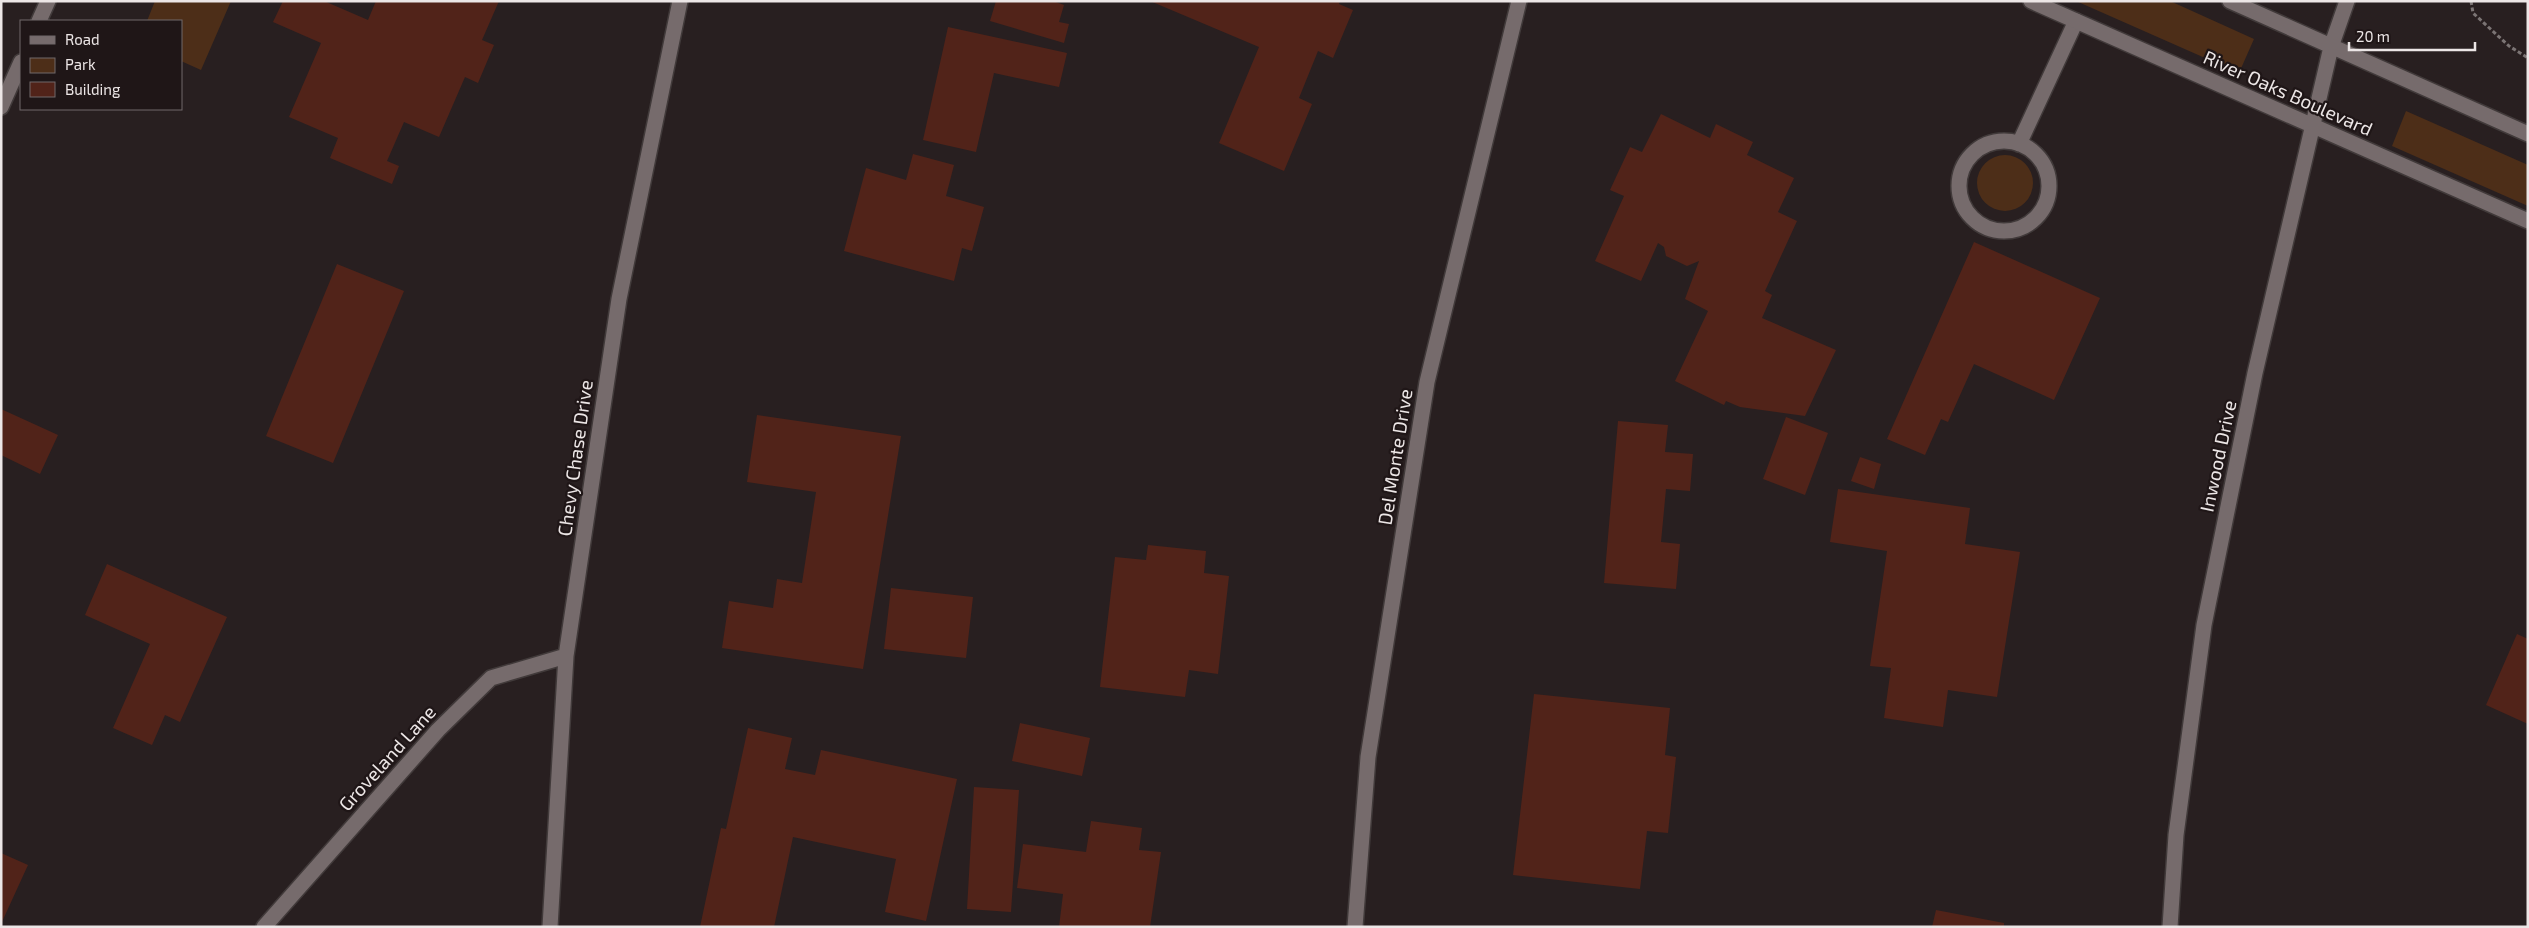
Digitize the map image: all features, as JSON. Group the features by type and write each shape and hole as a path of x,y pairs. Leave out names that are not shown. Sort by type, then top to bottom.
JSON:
{"street":[{"path":"39,20 48,1"},
{"name":"Chevy Chase Drive","path":"550,927 566,656 619,299 680,1"},
{"name":"Del Monte Drive","path":"1355,927 1368,758 1428,382 1520,1"},
{"name":"River Oaks Boulevard","path":"2031,1 2528,220"},
{"path":"2230,1 2528,134"},
{"name":"Inwood Drive","path":"2170,927 2176,835 2204,625 2255,373 2331,47 2348,1"},
{"path":"2020,144 2076,21"},
{"path":"1,107 20,64"},
{"path":"1995,141 2010,141 2020,144 2036,155 2044,167 2049,182 2047,197 2041,210 2030,222 2017,228 2002,231 1988,228 1975,221 1963,203 1959,182 1963,168 1970,156 1982,147 1995,141"},
{"name":"Groveland Lane","path":"264,927 438,730 491,678 566,656"}],"path":[{"path":"2471,1 2473,13 2509,46 2528,58"}],"green space":[{"path":"155,1 231,1 201,70 182,61 182,20 147,20"},
{"path":"2076,1 2170,1 2254,39 2239,73"},
{"path":"2406,111 2528,165 2528,206 2392,146"},
{"path":"2005,155 2016,157 2025,163 2031,172 2033,183 2031,194 2025,203 2016,209 2005,211 1994,209 1985,203 1979,194 1977,183 1979,172 1985,163 1994,157"}],"building":[{"path":"283,1 324,1 368,20 376,1 499,1 482,40 494,45 478,83 465,77 439,137 404,122 387,161 399,166 392,184 330,158 338,138 289,117 321,43 273,22"},
{"path":"996,1 1053,1 1064,5 1059,22 1069,24 1064,43 990,21"},
{"path":"1150,1 1340,1 1339,4 1353,10 1333,58 1318,51 1299,98 1312,104 1284,171 1219,143 1259,47"},
{"path":"948,27 1067,53 1059,87 994,73 976,152 923,140"},
{"path":"1661,114 1710,138 1716,124 1753,142 1747,155 1794,178 1778,212 1797,221 1765,291 1772,295 1762,318 1836,350 1805,416 1740,407 1726,401 1724,405 1675,381 1708,311 1685,299 1699,261 1687,266 1666,256 1664,247 1658,243 1641,281 1595,261 1624,196 1610,190 1630,147 1642,152"},
{"path":"913,154 954,165 946,196 984,207 972,251 962,248 954,281 844,251 866,168 906,180"},
{"path":"1974,242 2100,298 2054,400 1974,364 1948,422 1941,419 1925,455 1887,439"},
{"path":"337,264 404,291 333,463 266,436"},
{"path":"1,409 58,435 40,474 1,455"},
{"path":"757,415 901,436 863,669 722,648 729,601 773,608 777,579 802,583 816,492 747,482"},
{"path":"1786,417 1828,433 1805,495 1763,479"},
{"path":"1618,421 1668,425 1665,452 1693,454 1690,491 1666,489 1661,542 1680,544 1676,589 1604,583"},
{"path":"1860,457 1881,464 1874,489 1851,481"},
{"path":"1838,489 1970,508 1965,544 2020,552 1997,697 1948,690 1943,727 1884,718 1891,668 1870,666 1887,551 1830,542"},
{"path":"1148,545 1206,551 1204,573 1229,576 1218,674 1189,670 1185,697 1100,687 1115,557 1146,560"},
{"path":"107,564 227,617 180,722 165,715 152,745 113,728 150,644 85,615"},
{"path":"891,588 973,597 966,658 884,649"},
{"path":"2517,634 2528,639 2528,724 2486,705"},
{"path":"1534,694 1670,708 1665,755 1676,757 1668,833 1647,831 1640,889 1513,875"},
{"path":"1020,723 1090,738 1082,776 1012,761"},
{"path":"748,728 792,738 785,769 815,775 821,750 957,779 926,921 885,912 896,859 793,837 774,927 700,927 721,828 726,829"},
{"path":"974,787 1019,790 1011,912 967,909"},
{"path":"1091,821 1142,828 1139,850 1161,852 1150,927 1059,927 1063,894 1017,888 1023,844 1086,852"},
{"path":"1,853 28,865 1,924"},
{"path":"1936,910 2004,923 2004,927 1932,927"}]}
